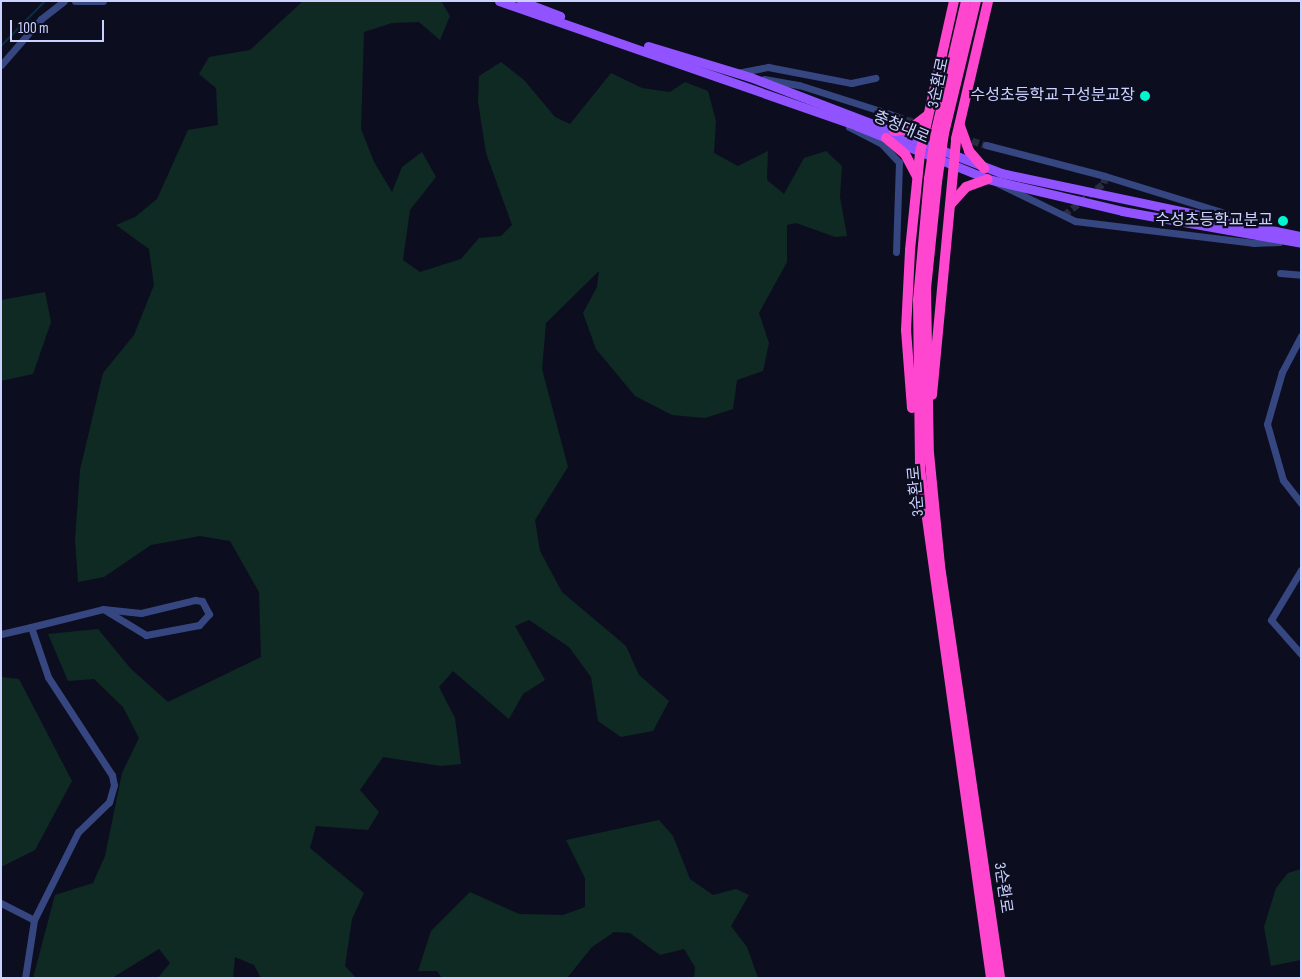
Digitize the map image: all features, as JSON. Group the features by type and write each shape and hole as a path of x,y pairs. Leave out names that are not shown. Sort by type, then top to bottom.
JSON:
{"highway":[{"path":"924,506 906,330 921,148 954,1"},
{"name":"3순환로","path":"966,1 940,132 933,180 917,340 924,506 991,978"},
{"name":"3순환로","path":"940,132 976,1"},
{"path":"930,476 933,370 956,138 988,1"},
{"path":"917,180 905,154 890,135 915,127 928,114"},
{"path":"959,124 966,146 984,168"},
{"path":"925,130 956,138"},
{"path":"919,166 953,167"},
{"path":"949,206 966,187 988,179"},
{"name":"3순환로","path":"933,180 925,328 930,476 1000,978"}],"main road":[{"name":"충청대로","path":"499,1 820,113 890,135"},
{"name":"충청대로","path":"521,1 608,35 750,77 921,148 953,167 988,179 1122,211 1299,240"},
{"name":"충청대로","path":"953,167 984,168 1272,229 1299,240"}],"street":[{"path":"1,65 41,19 64,1"},
{"path":"75,1 103,1"},
{"path":"736,73 768,67 851,83 875,78"},
{"path":"750,77 800,85 896,116"},
{"path":"820,113 896,154 900,175 896,252"},
{"path":"986,145 1105,176 1272,229"},
{"path":"988,179 1075,221 1253,243 1299,240"},
{"path":"1280,274 1301,275"},
{"path":"1301,336 1282,372 1267,424 1283,480 1301,503"},
{"path":"1301,570 1271,620 1301,654"},
{"path":"1,634 103,610 141,613 195,600 202,601 209,614 199,626 146,635 103,610"},
{"path":"25,978 34,920 78,832 109,802 114,785 112,775 48,677 31,627"},
{"path":"1,903 34,920"}],"green space":[{"path":"303,1 441,1 450,16 440,40 419,22 392,23 364,32 361,129 374,162 392,192 402,167 422,152 436,177 410,210 403,260 420,272 461,259 479,238 501,236 512,225 486,153 478,101 479,76 501,62 524,80 555,117 570,124 611,73 642,88 670,92 685,82 708,91 716,121 714,153 738,166 768,151 767,180 784,194 804,158 826,151 842,166 840,197 847,236 835,237 796,223 787,225 787,262 759,313 769,343 763,371 737,380 733,409 705,418 672,415 635,396 596,349 583,313 597,287 599,271 546,323 542,369 568,467 535,520 540,551 562,592 626,646 639,675 669,701 653,731 621,737 598,721 591,677 569,647 529,620 515,626 545,680 523,694 509,719 453,671 439,687 455,718 461,764 441,766 383,757 360,790 379,812 368,830 316,826 310,848 364,893 352,919 345,966 356,978 261,978 254,965 235,957 233,978 158,978 170,963 159,949 112,978 33,978 55,895 93,883 105,856 122,773 139,738 123,707 94,679 68,681 48,634 98,629 131,669 168,702 261,657 259,592 230,541 200,536 151,545 104,577 78,582 75,540 80,470 103,373 134,335 154,285 149,249 116,225 135,217 157,199 188,130 218,125 216,88 199,74 209,57 250,50"},
{"path":"45,292 51,322 33,374 1,381 1,300"},
{"path":"1,677 19,679 72,781 35,850 1,867"},
{"path":"659,820 673,836 690,879 713,895 736,889 749,895 731,926 747,947 758,978 694,978 695,967 684,949 660,955 630,933 614,932 592,947 567,978 442,978 437,971 418,971 431,931 470,892 519,914 563,915 585,907 585,878 566,840"},
{"path":"1301,869 1301,960 1271,966 1264,927 1276,888 1288,873"}],"waterway":[{"path":"1,46 45,1"}],"tunnel":[{"path":"896,116 920,124"},
{"path":"942,131 986,145"},
{"path":"1064,215 1104,183 1105,176"}],"place":[{"name":"수성초등학교 구성분교장","path":"1145,96"},
{"name":"수성초등학교분교","path":"1283,221"}]}
